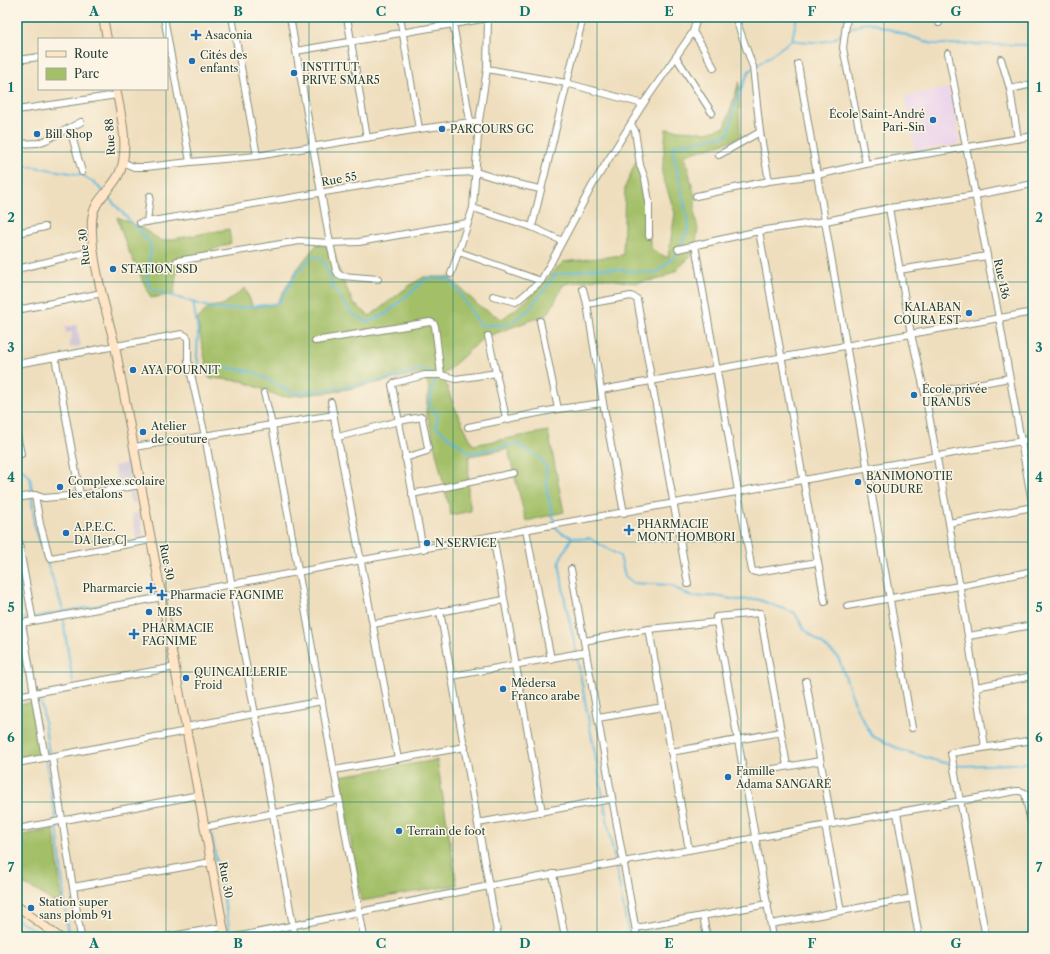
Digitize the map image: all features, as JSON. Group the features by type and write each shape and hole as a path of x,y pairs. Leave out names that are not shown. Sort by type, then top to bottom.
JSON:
{"main road":[{"path":"103,17 107,38"},
{"name":"Rue 88","path":"97,202 119,174 122,162 124,130 117,92"},
{"name":"Rue 30","path":"97,202 92,220 93,251 115,346 225,937"},
{"path":"17,906 58,937"}],"street":[{"path":"164,17 168,38"},
{"path":"232,17 257,156"},
{"path":"290,17 330,243 338,274 342,276 378,279"},
{"path":"347,17 367,138"},
{"path":"400,17 419,129"},
{"path":"532,228 540,189 583,17"},
{"path":"493,296 516,302 541,281 592,186 643,104 693,32 697,17"},
{"path":"735,17 753,67 760,132 769,182"},
{"path":"847,17 843,48 866,164"},
{"path":"296,51 403,32 453,20 488,18 487,69 479,121 473,208 451,274"},
{"path":"453,20 470,122"},
{"path":"693,32 714,68"},
{"path":"168,39 190,162"},
{"name":"Rue 136","path":"948,53 976,194 1033,508"},
{"path":"17,60 38,57"},
{"path":"676,57 712,112"},
{"path":"1001,59 1010,89 1018,139"},
{"path":"798,64 912,728"},
{"path":"487,69 566,83 643,104"},
{"path":"1010,89 1033,84"},
{"path":"17,110 117,92"},
{"path":"122,162 134,167 146,167 257,156 419,129 479,121"},
{"path":"17,144 38,143 81,122"},
{"path":"631,124 635,131 640,165 646,179 649,202 649,236"},
{"path":"70,128 82,172"},
{"path":"719,155 760,132"},
{"path":"696,196 769,182 817,175 866,164 1033,136"},
{"name":"Rue 55","path":"140,223 432,174 476,172 508,182 540,189"},
{"path":"678,249 759,231 826,221 889,208 1033,184"},
{"path":"147,222 150,196"},
{"path":"473,208 532,228 562,241"},
{"path":"889,208 949,523 985,747"},
{"path":"177,261 299,241 330,243 359,242 468,223"},
{"path":"17,234 45,227"},
{"path":"759,231 825,602"},
{"path":"695,245 752,571 756,572 818,562"},
{"path":"17,269 93,251"},
{"path":"459,252 541,281"},
{"path":"900,270 987,256"},
{"path":"583,290 587,304 603,403 624,512"},
{"path":"17,310 102,293"},
{"path":"587,304 631,296 638,299 688,584"},
{"path":"601,390 1033,312"},
{"path":"540,321 558,409"},
{"path":"315,341 430,322 435,326 441,375"},
{"path":"17,364 182,334 188,339 188,361 205,436 295,937"},
{"path":"488,336 506,418"},
{"path":"55,357 80,495"},
{"path":"422,549 392,385 407,379 425,375 441,375 456,379 497,373"},
{"path":"925,394 1009,378"},
{"path":"264,394 272,425 364,937"},
{"path":"331,402 398,759"},
{"path":"468,427 506,418 603,403"},
{"path":"134,447 334,415"},
{"path":"338,437 399,421 422,417 428,448 425,453 405,458"},
{"path":"17,435 21,454 17,451"},
{"path":"81,937 73,887 59,821 38,692 20,624 562,523 1033,440"},
{"path":"412,494 514,473"},
{"path":"17,498 35,495 44,498 80,495 141,485"},
{"path":"35,495 40,524 49,556 51,558 151,540"},
{"path":"949,523 1033,508"},
{"path":"526,530 551,659"},
{"path":"17,533 33,621"},
{"path":"493,536 542,812"},
{"path":"571,569 637,937"},
{"path":"847,606 960,586 1033,571"},
{"path":"373,624 504,600"},
{"path":"440,612 498,937"},
{"path":"773,937 716,617 760,613 787,766"},
{"path":"584,641 649,629 717,622"},
{"path":"968,636 1033,625"},
{"path":"649,629 689,850"},
{"path":"452,676 516,666 586,652"},
{"path":"17,696 175,667"},
{"path":"976,687 1033,676"},
{"path":"806,681 820,760 841,911"},
{"path":"17,763 322,701"},
{"path":"598,718 663,707"},
{"path":"671,752 781,732"},
{"path":"986,937 951,753 1033,740"},
{"path":"334,770 464,747"},
{"path":"744,774 820,760"},
{"path":"235,937 553,874 897,813 961,800 1020,791 1025,793 1033,833"},
{"path":"17,829 199,795"},
{"path":"478,823 612,798"},
{"path":"205,826 339,800"},
{"path":"897,813 919,937"},
{"path":"73,887 211,862"},
{"path":"553,874 565,937"},
{"path":"771,924 912,898"},
{"path":"636,928 768,904"},
{"path":"703,916 707,937"},
{"path":"166,937 223,926"}],"shaded area":[{"name":"École Saint-André Pari-Sin","path":"950,88 960,144 915,151 905,96"},
{"path":"77,325 81,346 70,348 69,341 72,338 71,335 73,334 72,332 66,333 65,327"},
{"path":"129,461 132,480 109,484 108,479 116,479 114,466 124,464 124,462"},
{"path":"133,491 136,503 131,504 128,492"},
{"path":"140,513 144,537 136,538 132,514"}],"green space":[{"path":"739,82 740,137 685,155 695,198 695,216 698,229 694,253 677,270 660,279 635,283 601,278 564,284 548,314 483,338 443,375 453,404 473,445 548,431 564,512 526,521 508,449 469,456 468,493 471,511 451,515 426,410 429,387 423,373 333,392 281,397 242,381 209,378 197,320 209,307 223,305 245,288 253,307 276,304 298,268 317,244 332,248 340,273 353,303 370,316 409,286 424,277 449,277 479,306 502,319 526,301 563,262 623,255 625,187 638,157 651,249 668,258 675,213 662,174 666,129 706,132 725,127"},
{"path":"117,217 140,227 162,241 229,229 231,243 198,255 176,274 174,294 151,298 126,245"},
{"path":"34,702 44,757 17,762 17,705"},
{"name":"Terrain de foot","path":"437,760 457,885 361,901 340,776"},
{"path":"54,829 62,901 53,902 37,891 17,881 17,836"}],"waterway":[{"path":"680,247 689,226 672,146 728,135 738,96 749,71 792,40 797,17"},
{"path":"847,29 868,22 933,44 1033,45"},
{"path":"792,40 818,42 831,40 842,33"},
{"path":"17,164 82,175 95,183 103,192"},
{"path":"106,195 149,241 151,250 147,281 153,290 215,309 233,309 279,303 298,271 314,255 324,262 334,289 352,314 368,322 386,314 427,278 450,279 480,325 507,325 530,309 555,275 596,268 656,273 676,255 678,251"},
{"path":"193,302 198,331 197,357 199,365 209,370 223,367 254,372 295,393 351,386 386,379 421,369 429,371 434,383 429,406 438,415 436,427 470,453 517,444 539,457 546,467 547,492 556,528 562,533 572,537 582,539 589,538 620,556 625,576 633,583 670,585 692,597 716,596 737,600 757,599 795,613 804,629 838,657 857,709 872,736 901,750 941,762 961,766 1033,763"},
{"path":"17,464 30,477 32,491"},
{"path":"32,497 34,524 64,612 64,626 73,683"},
{"path":"572,537 559,561 565,601 573,636 629,937"},
{"path":"17,620 157,595"},
{"path":"40,693 49,753 48,755"},
{"path":"47,760 46,762 57,825 68,937"},
{"path":"210,827 231,937"},
{"path":"17,919 44,937"}],"place":[{"name":"Asaconia","path":"196,35"},
{"name":"Cités des enfants","path":"192,61"},
{"name":"INSTITUT PRIVE SMAR5","path":"294,73"},
{"name":"École Saint-André Pari-Sin","path":"933,120"},
{"name":"PARCOURS GC","path":"442,129"},
{"name":"Bill Shop","path":"37,134"},
{"name":"STATION SSD","path":"113,269"},
{"name":"KALABAN COURA EST","path":"969,313"},
{"name":"AYA FOURNIT","path":"133,370"},
{"name":"École privée URANUS","path":"914,395"},
{"name":"Atelier de couture","path":"143,432"},
{"name":"BANIMONOTIE SOUDURE","path":"858,482"},
{"name":"Complexe scolaire les etalons","path":"60,487"},
{"name":"PHARMACIE MONT HOMBORI","path":"629,530"},
{"name":"A.P.E.C. DA [1er C]","path":"66,533"},
{"name":"N SERVICE","path":"427,543"},
{"name":"Pharmarcie","path":"151,588"},
{"name":"Pharmacie FAGNIME","path":"162,595"},
{"name":"MBS","path":"149,612"},
{"name":"PHARMACIE FAGNIME","path":"134,634"},
{"name":"QUINCAILLERIE Froid","path":"186,678"},
{"name":"Médersa Franco arabe","path":"503,689"},
{"name":"Famille Adama SANGARÉ","path":"728,777"},
{"name":"Terrain de foot","path":"399,831"},
{"name":"Station super sans plomb 91","path":"31,908"}]}
